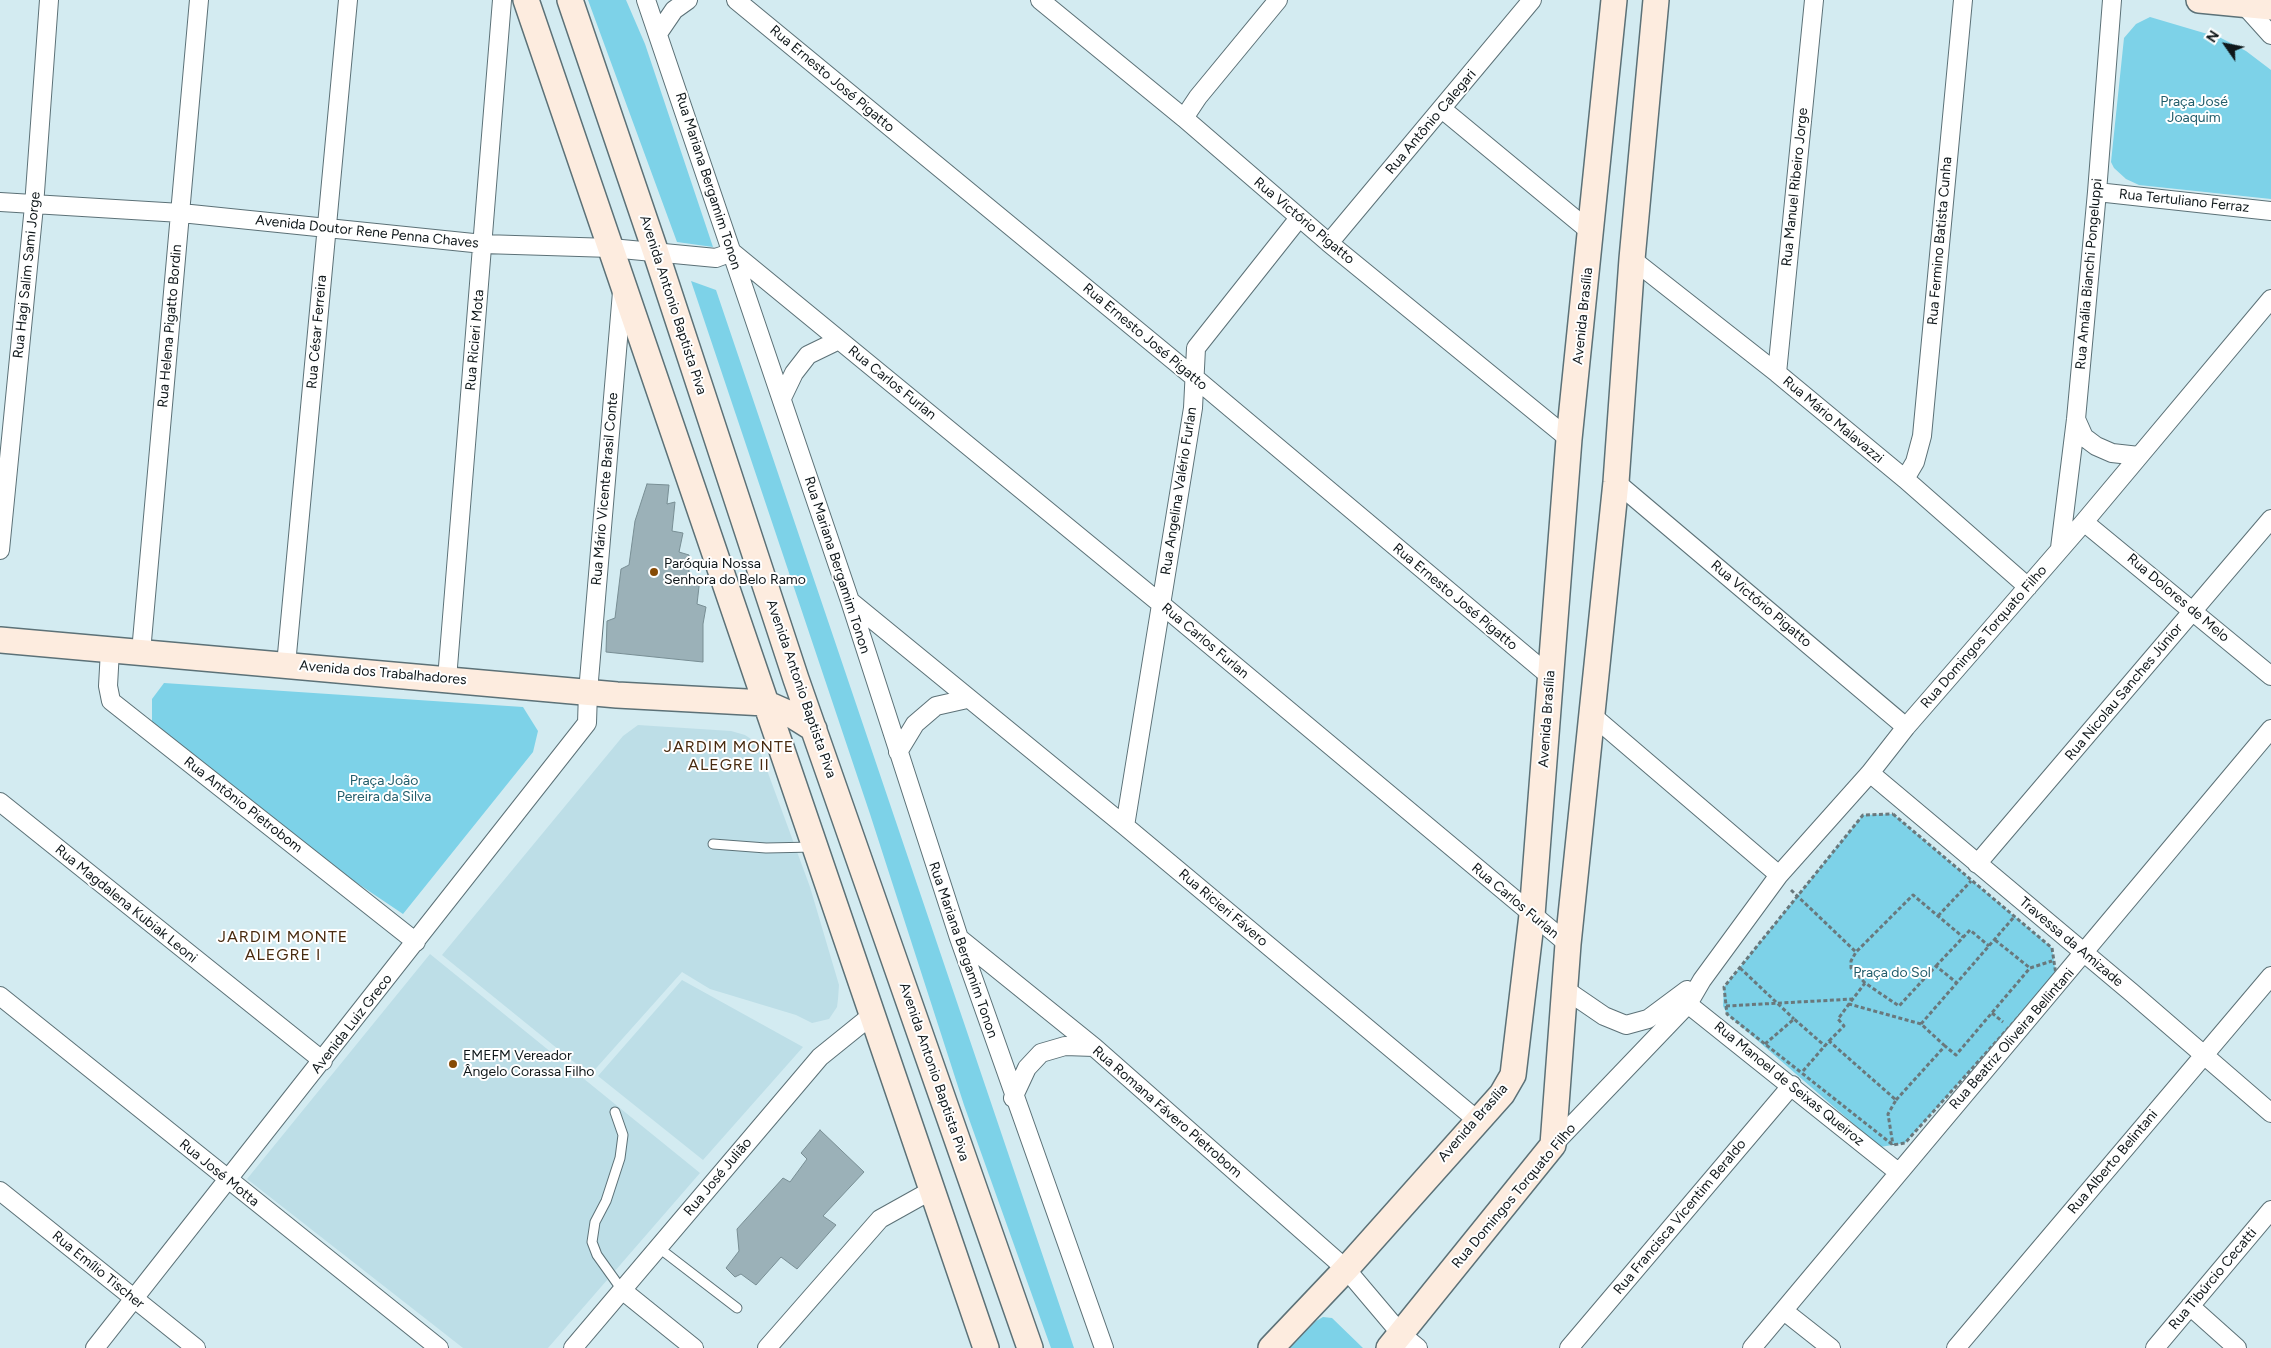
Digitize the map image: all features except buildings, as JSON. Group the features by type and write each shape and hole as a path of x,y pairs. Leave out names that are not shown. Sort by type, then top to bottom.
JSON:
{"main road":[{"path":"526,0 611,248 622,286 986,1348"},
{"name":"Avenida Antonio Baptista Piva","path":"570,0 656,253 796,679 1030,1348"},
{"name":"Avenida Brasília","path":"1271,1348 1346,1269 1502,1094 1513,1075 1532,916 1570,439 1614,0"},
{"path":"1552,1145 1566,990 1568,944 1616,482 1632,259 1656,0"},
{"path":"2199,0 2242,2 2271,7"},
{"name":"Avenida dos Trabalhadores","path":"0,640 588,692 766,703 790,714 814,729"},
{"path":"766,703 783,694 796,679"},
{"path":"826,882 838,870 852,868 864,870"},
{"name":"Rua Domingos Torquato Filho","path":"1403,1343 1552,1145"}],"street":[{"name":"Rua Hagi Salim Sami Jorge","path":"0,550 34,206 49,0"},
{"name":"Rua Helena Pigatto Bordin","path":"141,652 199,0"},
{"name":"Rua César Ferreira","path":"286,665 348,0"},
{"name":"Rua Ricieri Mota","path":"447,679 502,0"},
{"name":"Rua Mariana Bergamim Tonon","path":"646,0 659,32 850,601 958,938 1013,1098 1104,1348"},
{"path":"659,32 674,10 688,0"},
{"name":"Rua Ernesto José Pigatto","path":"736,0 1195,378 1551,677"},
{"name":"Rua Victório Pigatto","path":"1040,0 1184,118 1298,218 1570,439"},
{"path":"1184,118 1198,97 1278,0"},
{"name":"Rua Antônio Calegari","path":"1329,243 1532,0"},
{"name":"Rua Manuel Ribeiro Jorge","path":"1777,373 1814,0"},
{"name":"Rua Fermino Batista Cunha","path":"1905,480 1915,462 1922,436 1963,0"},
{"name":"Rua Amália Bianchi Pongeluppi","path":"2060,548 2076,419 2112,0"},
{"path":"2242,2 2271,35"},
{"path":"1442,108 1592,234"},
{"name":"Rua Tertuliano Ferraz","path":"2097,192 2271,211"},
{"name":"Avenida Doutor Rene Penna Chaves","path":"0,202 34,206 181,212 483,244 611,248 716,258 732,252"},
{"name":"Rua Angelina Valério Furlan","path":"1125,826 1192,408 1196,348 1298,218"},
{"name":"Rua Carlos Furlan","path":"732,252 1161,604 1532,916 1568,944"},
{"name":"Rua Mário Malavazzi","path":"1632,259 1777,373 1905,480 2028,587"},
{"name":"Rua Mário Vicente Brasil Conte","path":"588,692 622,286"},
{"name":"Rua Domingos Torquato Filho","path":"1552,1145 1702,980 1778,876 1870,773 1906,727 2084,522 2271,299"},
{"name":"Rua Carlos Furlan","path":"782,398 794,372 808,355 839,340"},
{"path":"2076,419 2084,437 2096,446 2112,454 2139,456"},
{"name":"Rua Victório Pigatto","path":"1616,482 1906,727"},
{"name":"Rua Nicolau Sanches Júnior","path":"1975,872 2271,520"},
{"name":"Rua Dolores de Melo","path":"2084,522 2271,676"},
{"name":"Rua Ricieri Fávero","path":"850,601 967,699 1125,826 1477,1120"},
{"name":"Rua Antônio Pietrobom","path":"110,650 108,686 111,701 416,942"},
{"name":"Avenida Luiz Greco","path":"95,1348 229,1181 587,723 588,692"},
{"path":"898,752 915,724 936,706 967,699"},
{"path":"1593,716 1778,876"},
{"name":"Rua Beatriz Oliveira Bellintani","path":"1752,1348 2271,729"},
{"name":"Travessa da Amizade","path":"1870,773 1975,872 2084,954 2271,1113"},
{"name":"Rua Magdalena Kubiak Leoni","path":"0,802 323,1061"},
{"name":"Rua Romana Fávero Pietrobom","path":"958,938 1094,1047 1346,1269 1403,1343"},
{"name":"Rua Alberto Belintani","path":"1956,1348 2271,976"},
{"name":"Rua Domingos Torquato Filho","path":"1566,990 1604,1016 1626,1024 1648,1020 1683,1000"},
{"name":"Rua José Motta","path":"0,996 439,1348"},
{"name":"Rua Manoel de Seixas Queiroz","path":"1683,1000 1796,1079 1898,1172"},
{"name":"Rua José Julião","path":"573,1348 820,1057 872,1015"},
{"path":"1013,1098 1027,1068 1041,1053 1066,1046 1094,1047"},
{"name":"Rua Francisca Vicentim Beraldo","path":"1569,1348 1796,1079"},
{"path":"767,1348 880,1219 932,1190"},
{"name":"Rua Emílio Tischer","path":"0,1191 196,1348"},
{"name":"Rua Tibúrcio Cecatti","path":"2155,1348 2271,1210"},
{"path":"622,1290 694,1348"},
{"path":"2190,1306 2238,1348"},
{"path":"1784,1311 1831,1348"}],"lane":[{"path":"713,844 766,848 814,847"},
{"path":"615,1112 623,1135 620,1158 606,1201 595,1222 592,1242 597,1255 622,1290"},
{"path":"658,1248 737,1308"}],"path":[{"path":"1893,814 1975,872 2052,948 2056,975 1905,1143 1894,1145 1796,1079 1764,1045 1727,1014 1724,1006 1724,987 1863,815 1893,814"},
{"path":"1938,916 1975,872"},
{"path":"1778,876 1856,952"},
{"path":"1963,937 1913,895 1856,952 1851,961 1852,968 1865,983 1899,1006 1970,930 1990,946"},
{"path":"1921,1024 2015,917"},
{"path":"1995,940 2030,968"},
{"path":"1849,1004 1921,1024 1956,1055 2030,968 2054,960"},
{"path":"1936,966 1957,983"},
{"path":"1740,968 1825,1046"},
{"path":"1796,1079 1844,1026 1838,1019 1865,983"},
{"path":"1724,1006 1853,998"},
{"path":"1764,1045 1794,1019"},
{"path":"1829,1041 1896,1100"},
{"path":"1894,1145 1888,1114 1896,1100 1945,1046"}],"shaded area":[{"path":"638,725 731,731 745,735 757,743 810,887 839,985 837,1007 829,1019 812,1023 796,1015 710,989 682,972 590,1075 442,955 623,736"},
{"name":"EMEFM Vereador Ângelo Corassa Filho","path":"430,954 700,1173 548,1348 463,1348 247,1179"},
{"path":"682,980 803,1047 703,1160 598,1076"}],"green space":[{"path":"588,0 626,0 645,44 713,247 677,242"},
{"name":"Praça José Joaquim","path":"2150,17 2221,38 2246,51 2271,70 2271,199 2139,185 2126,179 2114,168 2111,162 2124,38 2136,24"},
{"path":"691,281 716,290 1074,1348 1051,1348 964,1105 870,814"},
{"name":"Praça João Pereira da Silva","path":"164,683 523,707 538,731 533,752 403,914 354,881 167,738 152,722 152,699"},
{"name":"Praça do Sol","path":"1893,814 2052,948 2056,975 1905,1143 1880,1147 1727,1014 1723,1006 1724,987 1863,815"},
{"path":"1323,1317 1332,1318 1363,1348 1290,1348 1316,1321"}],"place":[{"name":"Paróquia Nossa Senhora do Belo Ramo","path":"654,572"},
{"name":"EMEFM Vereador Ângelo Corassa Filho","path":"453,1064"}],"district":[{"name":"JARDIM MONTE ALEGRE II","path":"729,756"},
{"name":"JARDIM MONTE ALEGRE I","path":"283,946"}]}
